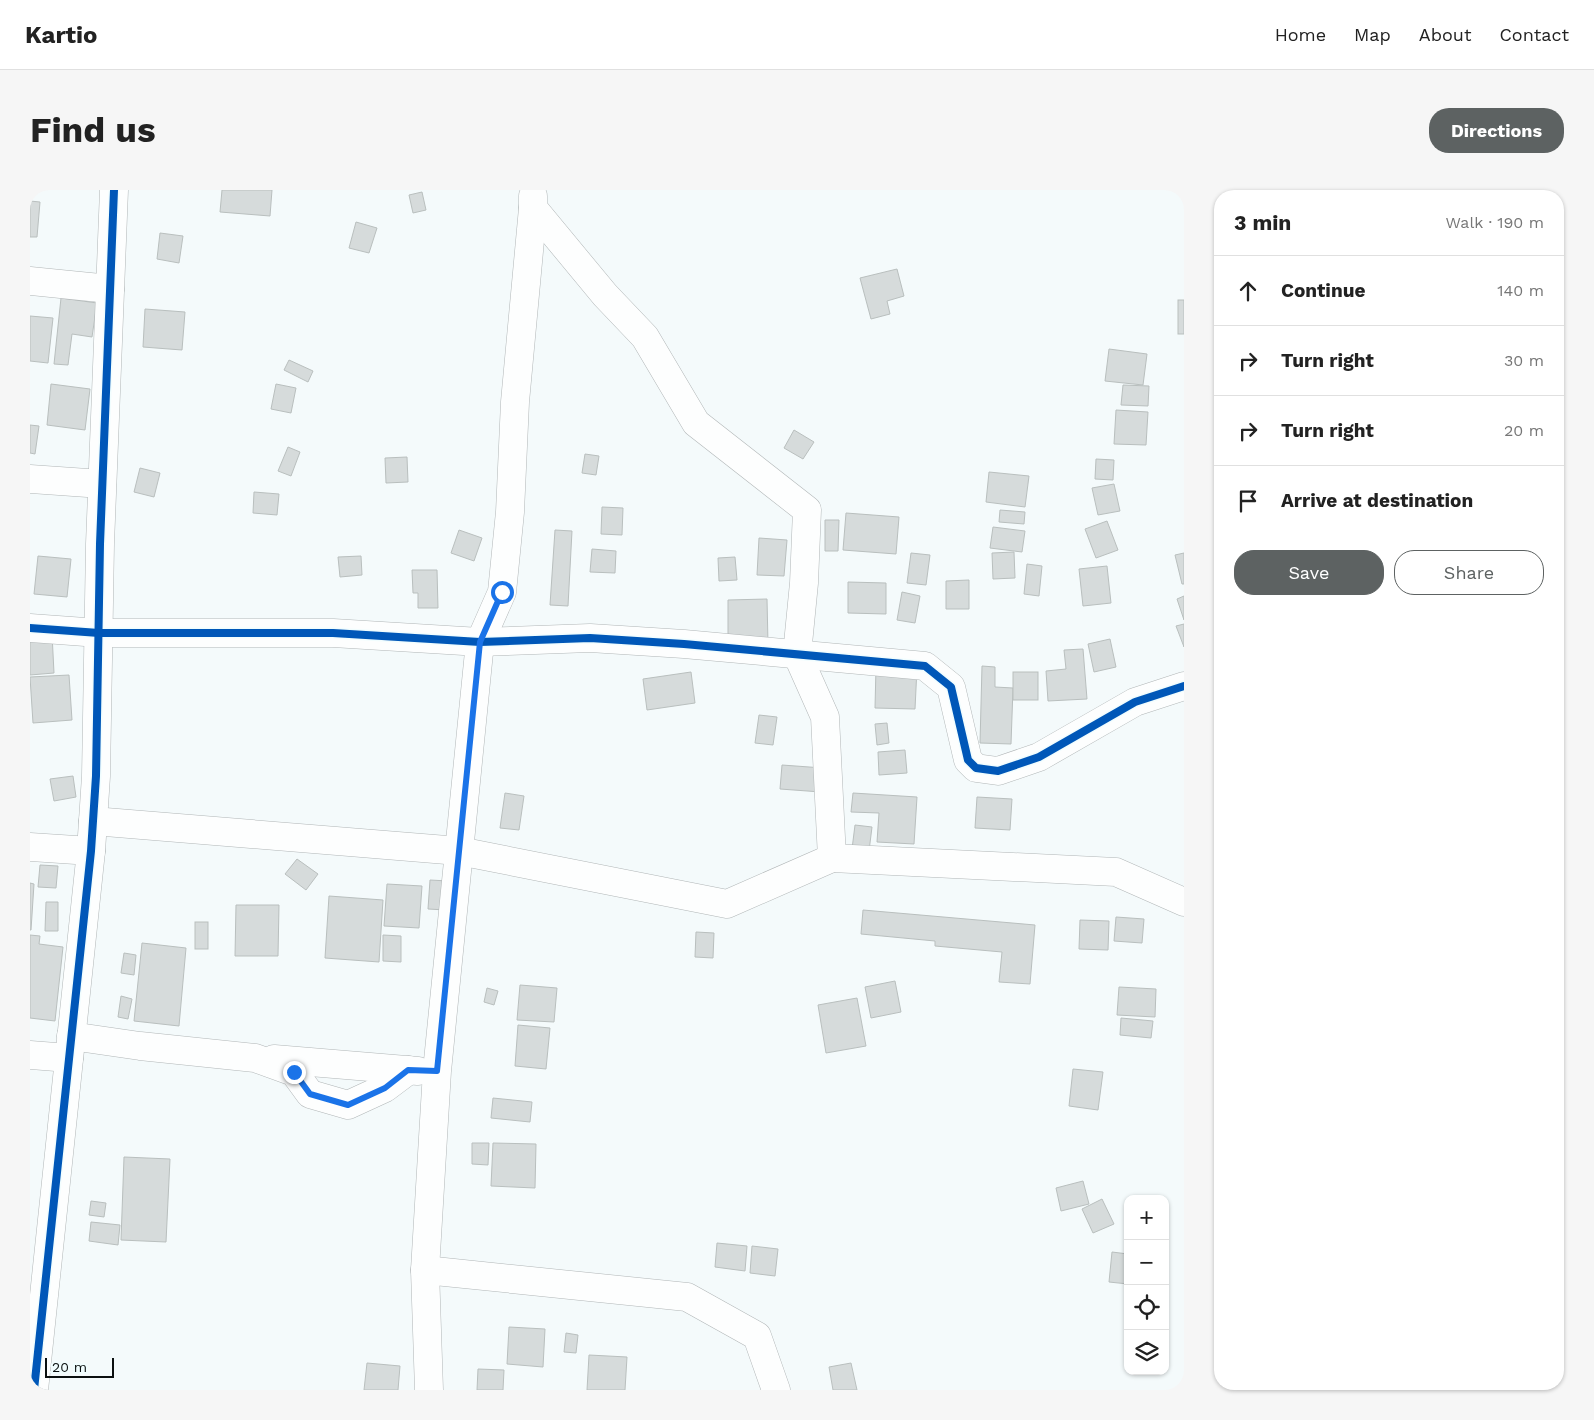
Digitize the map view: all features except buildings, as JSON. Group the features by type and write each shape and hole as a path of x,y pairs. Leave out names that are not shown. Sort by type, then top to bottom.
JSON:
{"street":[{"path":"34,1390 37,1269 70,1047 91,851 96,776 102,484 114,190"},
{"path":"429,1390 425,1270 437,1071 480,642 502,592 510,512 515,402 533,199"},
{"path":"533,199 605,295 645,337 696,423 807,510 804,583 797,654 825,717 832,858"},
{"path":"30,282 110,289"},
{"path":"30,479 102,484"},
{"path":"30,628 99,633 333,633 480,642 590,638 925,666 951,687 968,760 976,768 998,771 1039,757 1135,702 1184,686"},
{"path":"93,821 459,851 727,904 832,858 1116,872 1184,902"},
{"path":"30,847 91,851"},
{"path":"30,1055 70,1047 158,1048 255,1058 437,1071"},
{"path":"255,1058 294,1072 310,1094 348,1105 385,1088 408,1070"},
{"path":"425,1270 687,1297 757,1336 776,1390"}],"cycle path":[{"path":"34,1390 91,851 96,776 100,544 114,190"},
{"path":"30,628 99,633 333,633 480,642 590,638 684,644 925,666 951,687 968,760 976,768 998,771 1039,757 1135,702 1184,686"}],"route":[{"path":"294,1072 310,1094 348,1105 385,1088 408,1070 437,1071 480,642 502,592"}]}
